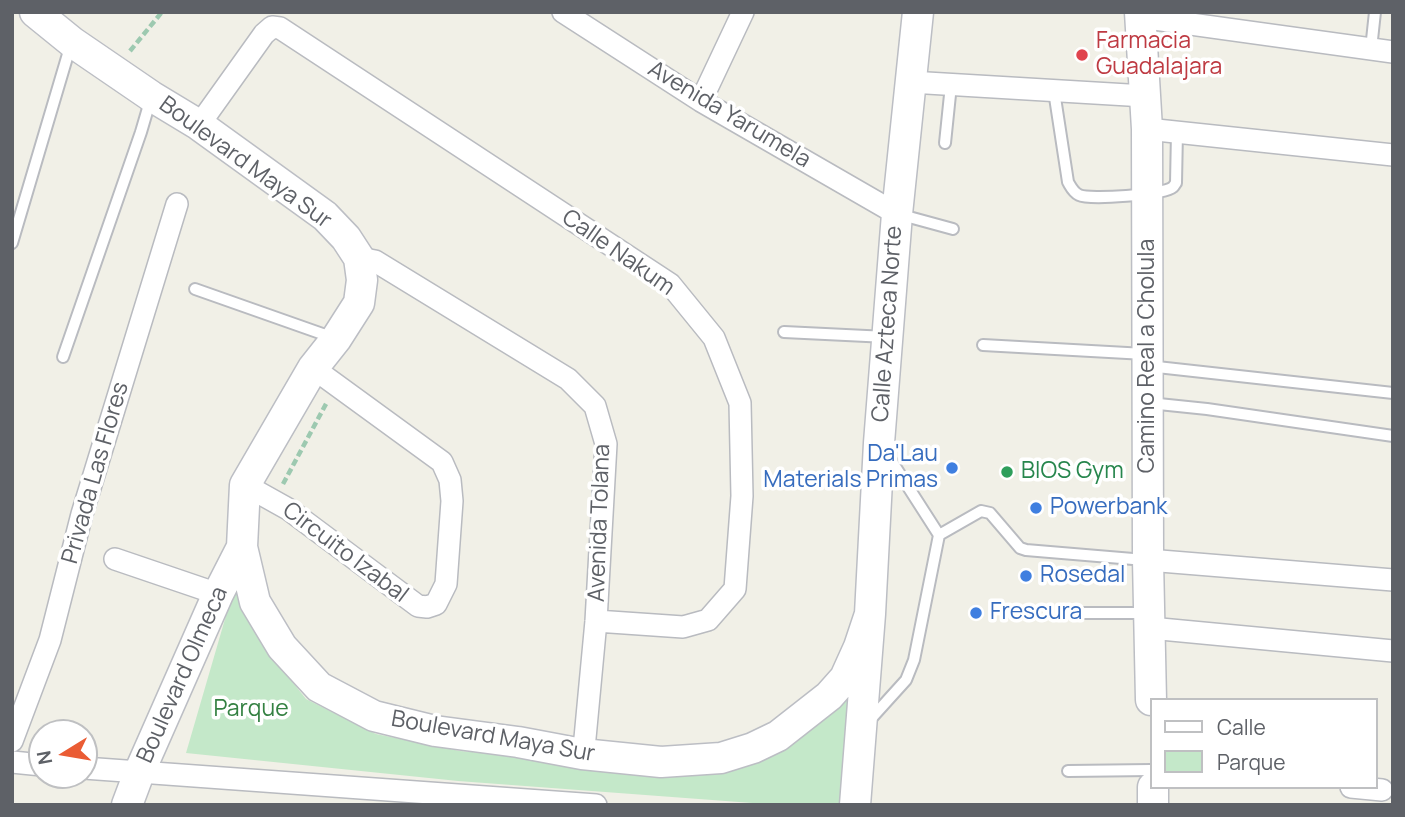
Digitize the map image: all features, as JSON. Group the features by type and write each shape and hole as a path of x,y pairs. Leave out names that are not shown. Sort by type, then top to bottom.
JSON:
{"street":[{"name":"Boulevard Maya Sur","path":"35,12 72,42 199,125 325,216 346,238 359,258 362,280 359,303 336,339 325,376 245,485 242,547 255,602 282,647 319,687 374,716 435,731 519,742 582,754 662,762 721,758 778,736 829,696 845,678 870,614"},
{"name":"Avenida Yarumela","path":"563,12 701,101 897,214"},
{"path":"701,101 743,12"},
{"name":"Calle Azteca Norte","path":"855,805 887,337 918,12"},
{"path":"1140,15 1393,52"},
{"name":"Camino Real a Cholula","path":"1140,15 1147,129 1148,560 1152,698"},
{"name":"Calle Nakum","path":"199,125 264,34 271,27 280,28 670,284 714,338 740,404 742,496 735,590 708,620 683,627 596,621"},
{"path":"910,82 1145,96"},
{"path":"1147,129 1393,155"},
{"name":"Privada Las Flores","path":"12,741 50,640 82,514 177,204"},
{"name":"Avenida Tolana","path":"359,258 375,261 568,379 595,406 606,444 596,621 582,754"},
{"name":"Circuito Izabal","path":"245,485 288,509 418,606 436,604 446,584 452,501 450,480 442,462 325,376"},
{"name":"Boulevard Olmeca","path":"127,805 218,594 242,547"},
{"path":"114,559 218,594"},
{"path":"1148,560 1393,580"},
{"path":"1150,621 1393,651"},
{"path":"98,769 596,805"},
{"path":"1372,789 1382,790"}],"lane":[{"path":"1371,49 1375,12"},
{"path":"12,243 72,42"},
{"path":"945,143 951,85"},
{"path":"1054,91 1068,183 1080,196 1100,198 1174,187 1177,132"},
{"path":"63,357 151,96"},
{"path":"897,214 953,229"},
{"path":"195,289 336,339"},
{"path":"785,332 887,337"},
{"path":"984,345 1148,360 1393,393"},
{"path":"1147,402 1393,436"},
{"path":"860,732 906,680 915,660 939,535 879,443"},
{"path":"939,535 985,511 990,513 1020,548 1026,550 1148,560"},
{"path":"1084,614 1150,621"},
{"path":"1068,771 1150,770"}],"path":[{"path":"113,70 162,12"},
{"path":"274,500 325,376"}],"green space":[{"name":"Parque","path":"239,593 264,646 306,699 376,734 460,751 547,758 728,765 849,684 841,805 779,805 458,781 186,753 232,595"}],"place":[{"name":"Farmacia Guadalajara","path":"1082,55"},
{"name":"Da'Lau Materials Primas","path":"952,468"},
{"name":"BIOS Gym","path":"1007,472"},
{"name":"Powerbank","path":"1036,508"},
{"name":"Rosedal","path":"1026,576"},
{"name":"Frescura","path":"976,613"}]}
